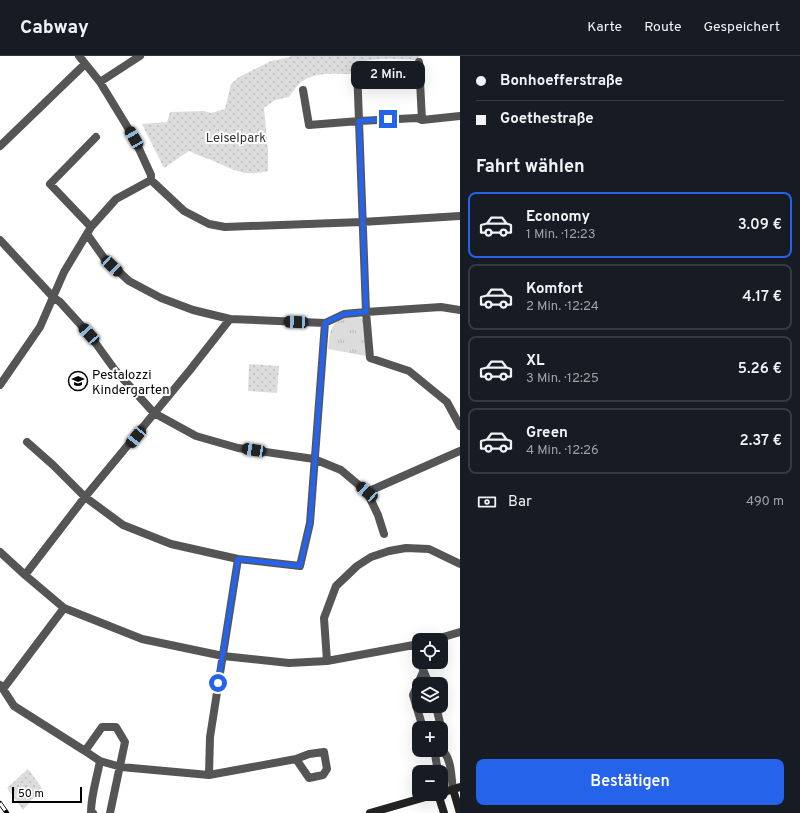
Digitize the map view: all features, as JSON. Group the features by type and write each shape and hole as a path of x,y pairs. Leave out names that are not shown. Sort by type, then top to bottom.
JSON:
{"main road":[{"path":"456,788 460,813"},
{"path":"370,813 414,801"},
{"path":"441,801 444,813"}],"street":[{"path":"79,56 100,82 134,138 145,161 151,180 184,211 209,224 225,227 362,222 460,216"},
{"path":"100,82 140,56"},
{"path":"419,62 422,120"},
{"path":"0,146 85,64"},
{"path":"357,67 366,312 370,358 409,371 447,402 460,426"},
{"path":"304,90 309,125 417,118 422,120 460,116"},
{"path":"96,137 50,184 89,230 104,258 128,281 161,298 193,310 230,319 325,323 344,314 441,307 460,310"},
{"path":"0,386 40,328 64,272 89,230 116,199 151,180"},
{"path":"0,240 89,334 115,370 154,413 196,436 238,448 314,459 342,470 367,492 378,515 384,534"},
{"path":"25,575 85,497 230,319"},
{"path":"27,442 53,465 85,497 123,525 171,544 238,559 300,566 310,523 325,323"},
{"path":"367,492 460,451"},
{"path":"327,661 324,618 336,586 357,566 371,557 389,551 406,548 429,549 460,564"},
{"path":"0,552 64,608 142,639 223,656 289,662 327,661 412,646"},
{"path":"209,775 210,737 238,559"},
{"path":"64,608 2,687 14,706 100,762 121,767 209,775 296,759"},
{"path":"448,636 460,632"},
{"path":"422,669 426,677"},
{"path":"421,721 413,695 423,672"},
{"path":"85,751 102,727 116,727 125,742 121,767 110,813"},
{"path":"446,757 450,764 456,788"},
{"path":"93,813 91,812 91,800 100,762"}],"green space":[{"name":"Leiselpark","path":"290,56 420,56 417,60 367,60 360,62 352,74 324,74 310,77 299,84 289,97 275,100 264,108 268,151 268,171 253,173 242,172 231,169 189,151 164,168 142,124 167,122 170,112 204,111 211,113 225,109 231,84 239,77 271,61"},
{"path":"357,316 362,318 365,324 366,356 328,349 331,329 337,321 342,318"},
{"path":"249,364 279,366 277,393 248,391"},
{"path":"28,769 42,788 23,810 7,788"}],"railway":[{"path":"0,803 7,813"}],"place":[{"name":"Pestalozzi Kindergarten","path":"78,381"}],"route":[{"path":"218,683 238,559 300,566 310,523 325,323 344,314 366,312 360,183 359,121 388,119"}]}
